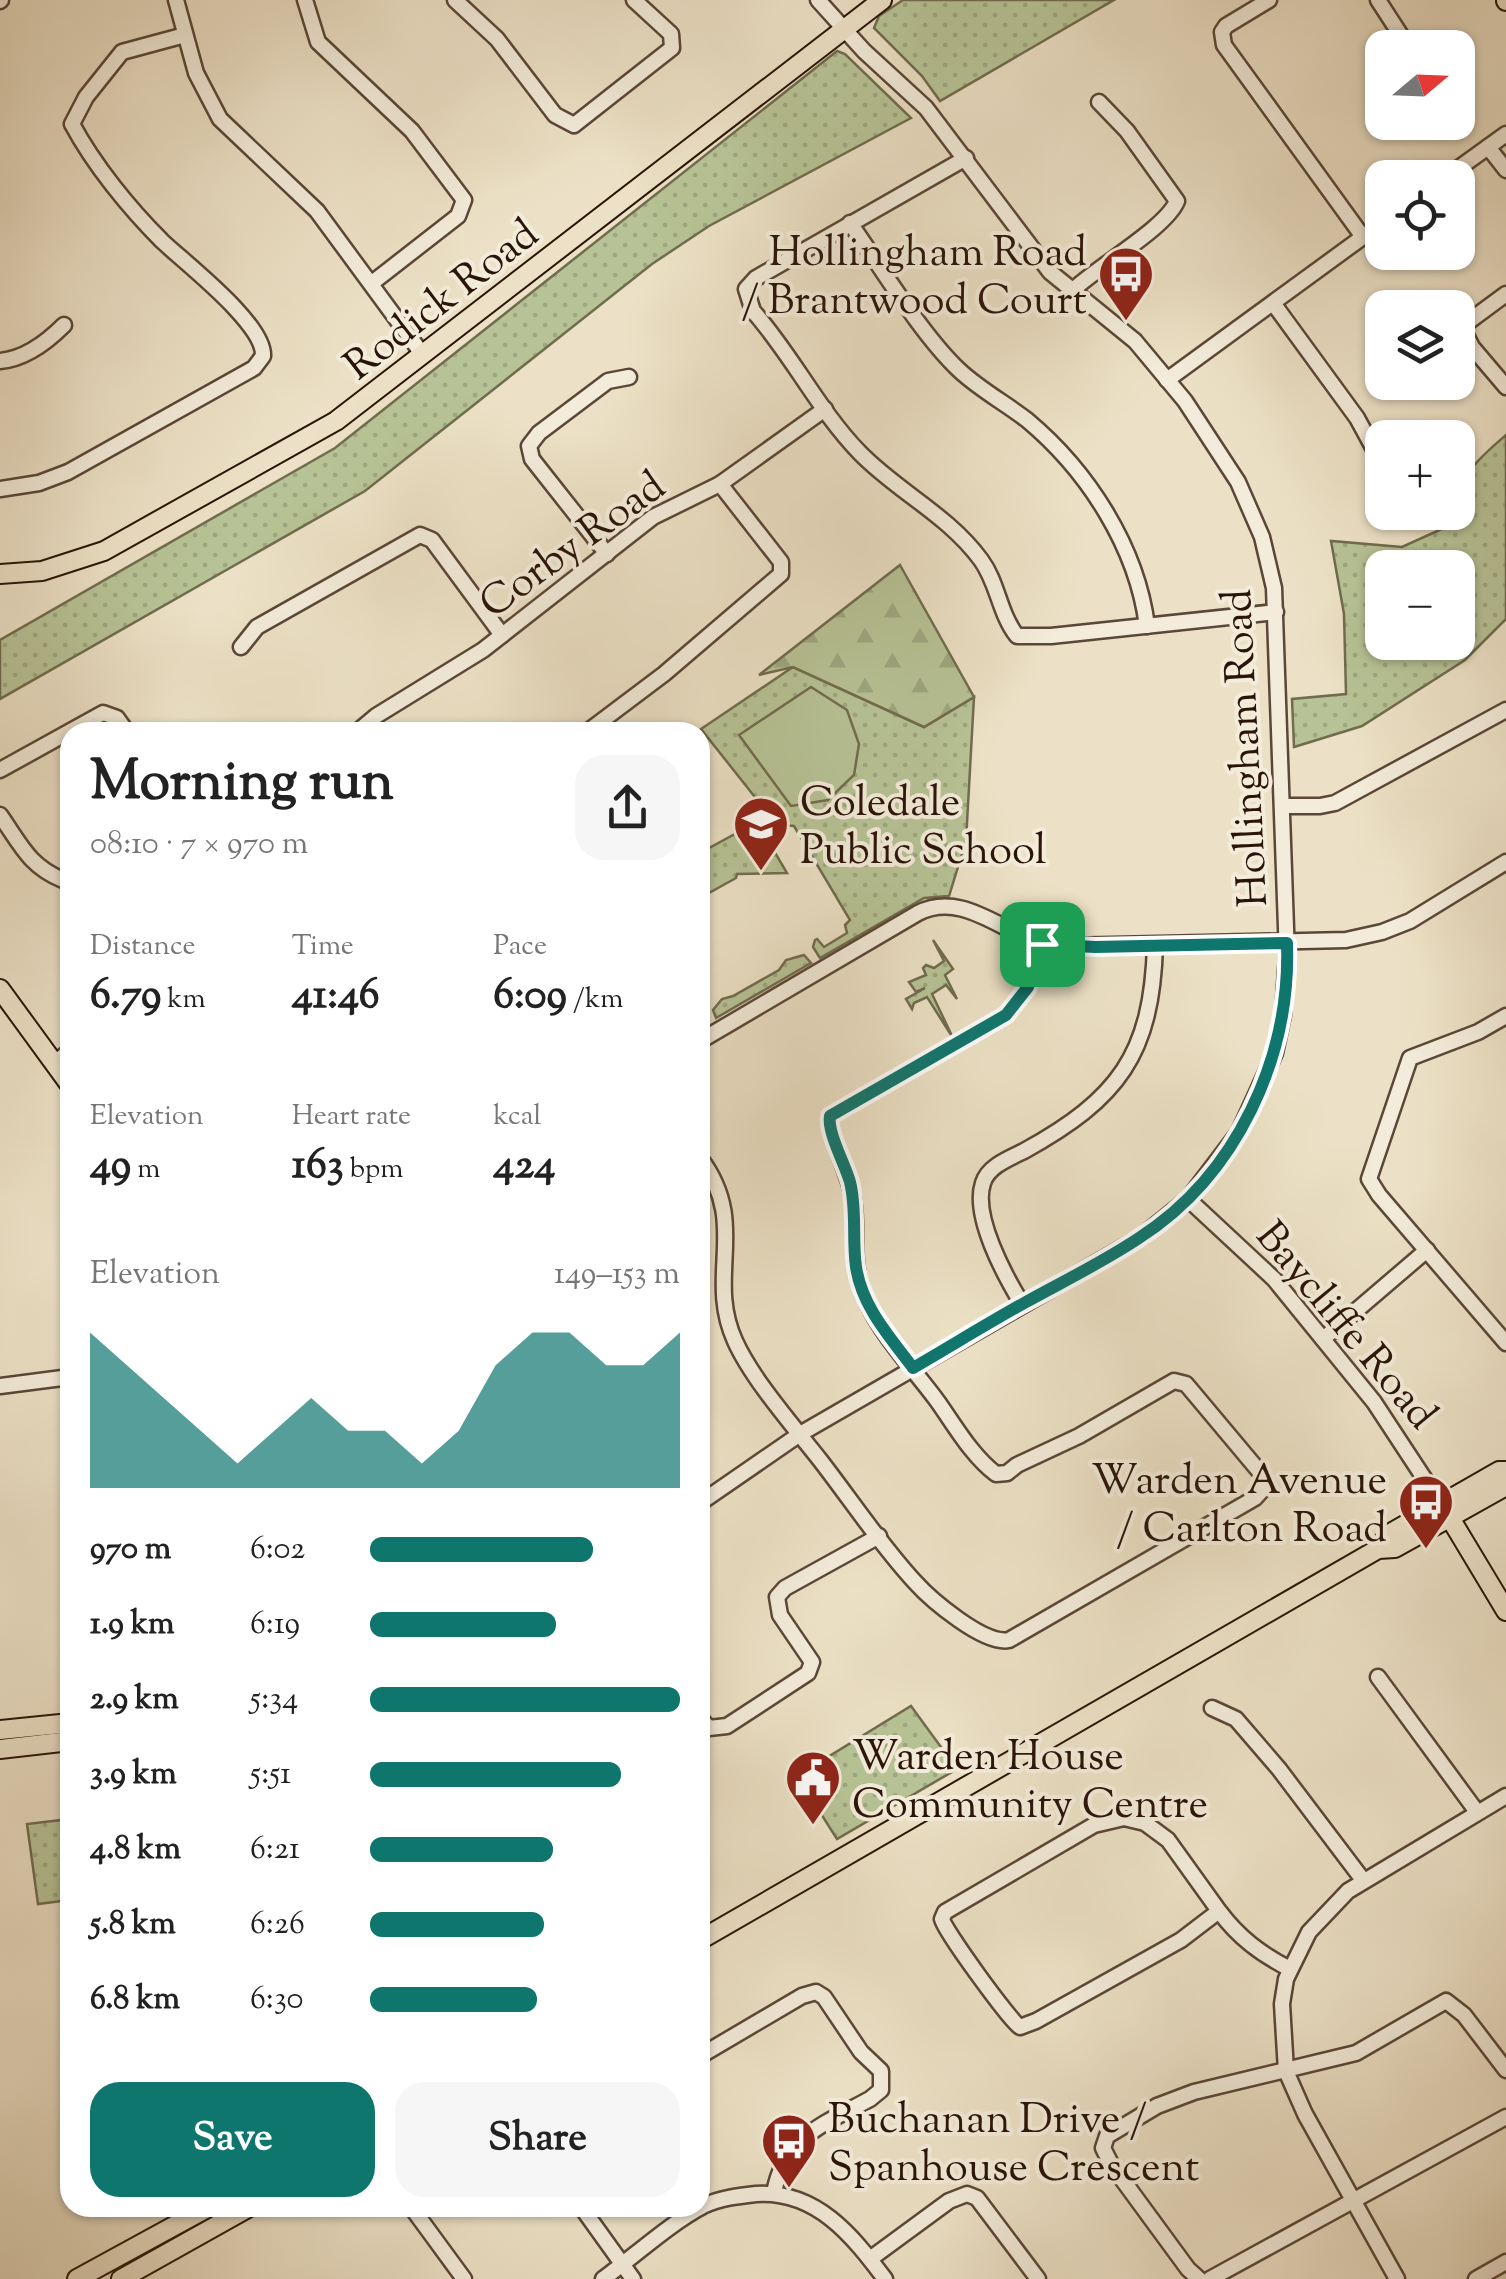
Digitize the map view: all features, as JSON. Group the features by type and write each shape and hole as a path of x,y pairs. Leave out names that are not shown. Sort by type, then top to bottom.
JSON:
{"main road":[{"name":"Rodick Road","path":"0,574 60,566 129,538 322,430 882,0"},
{"path":"0,989 60,1072"},
{"path":"1445,1511 1499,1471 1506,1470"},
{"path":"710,1934 1378,1549 1388,1534 1506,1486"},
{"path":"1445,1511 1506,1610"},
{"path":"0,1730 60,1724"},
{"path":"0,1749 60,1742"},
{"path":"77,2279 191,2217"},
{"path":"120,2279 232,2217"}],"street":[{"path":"176,0 196,73 220,118 317,211 423,355"},
{"path":"454,0 497,38 555,115 574,125 672,48 671,34 634,0"},
{"name":"Hollingham Road","path":"710,1497 800,1434 1141,1237 1188,1198 1240,1132 1268,1071 1283,1015 1288,977 1276,612 1270,565 1245,496 1220,451 1135,341 1040,261 926,108 818,0"},
{"path":"1167,380 1363,237 1224,44 1222,32 1226,26 1270,0"},
{"path":"1378,0 1397,30"},
{"path":"309,1 318,42 412,131 464,200 458,216 372,283"},
{"path":"0,489 39,483 68,472 254,368 263,356 259,338 221,293 133,208 72,124 78,110 122,52 185,35"},
{"path":"1072,291 1094,270 1168,216 1176,200 1127,131 1099,102"},
{"path":"1470,160 1506,134"},
{"path":"1488,146 1506,170"},
{"path":"966,158 756,278 746,289 753,311 858,452 947,522 974,552 992,575 1006,622 1017,636 1276,612"},
{"path":"850,223 942,352 970,379 1040,432 1068,462 1131,556 1147,626"},
{"path":"1506,294 1468,322 1464,332 1506,387"},
{"path":"1273,303 1365,433"},
{"path":"0,361 12,360 43,343 64,325"},
{"path":"607,554 532,459 529,446 608,381 629,377"},
{"name":"Corby Road","path":"369,722 462,664 653,518 720,484 824,409"},
{"path":"600,722 664,674 782,574 780,562 720,484"},
{"path":"241,648 257,627 420,534 432,540 502,635"},
{"path":"1283,806 1335,803 1506,710"},
{"path":"87,722 103,713 119,722"},
{"path":"0,770 60,737"},
{"path":"0,815 34,864 60,879"},
{"path":"710,1035 918,912 938,904 959,907 1042,944 1095,947 1346,940 1410,922 1506,862"},
{"path":"710,1172 718,1184 726,1214 724,1301 736,1343 800,1434 915,1583 959,1618 998,1642 1016,1636 1255,1498 1264,1488 1264,1477 1186,1384 1174,1380 1079,1436 1007,1473 996,1474 976,1454 877,1320 862,1291 856,1266 854,1198 828,1121 834,1112 1006,1015 1028,987 1042,944"},
{"path":"1022,1304 988,1233 981,1194 983,1181 999,1164 1089,1111 1114,1086 1149,1012 1155,945"},
{"path":"1506,1016 1478,1032 1410,1058 1369,1179 1506,1343"},
{"path":"54,1063 60,1058"},
{"name":"Baycliffe Road","path":"1188,1198 1274,1279 1402,1441 1445,1511"},
{"path":"1323,1339 1428,1250"},
{"path":"0,1386 60,1378"},
{"path":"710,1728 727,1726 808,1673 812,1662 780,1614 778,1597 785,1588 878,1536"},
{"path":"1378,1677 1477,1812"},
{"path":"1212,1708 1236,1719 1247,1731 1362,1880"},
{"path":"1397,2279 1305,2114 1286,2071 1282,2004 1290,1969 1309,1932 1335,1902 1362,1880 1506,1796"},
{"path":"1220,1910 1182,1940 1036,2022 1020,2027 1010,2021 1002,2005 952,1942 942,1919 945,1912 1094,1826 1124,1818 1146,1823 1168,1840 1238,1934 1259,1953 1290,1969"},
{"path":"710,2050 802,1996 816,1992 824,1997 861,2052 881,2072 881,2090 870,2100 794,2144 777,2175 774,2193"},
{"path":"1199,2279 1111,2164 1103,2148 1104,2140 1157,2106 1194,2092 1356,2053 1446,2001 1464,2015 1506,2070"},
{"path":"1210,2279 1506,2117"},
{"path":"710,2203 732,2196 774,2193 807,2202 845,2230 885,2279"},
{"path":"870,2259 949,2201 967,2194 977,2198 1038,2279"},
{"path":"419,2217 464,2279"},
{"path":"588,2217 633,2279"},
{"path":"604,2279 689,2217"},
{"path":"1476,2279 1506,2262"}],"green space":[{"path":"903,0 1114,0 940,101 922,76 874,28 879,16"},
{"path":"837,51 845,54 911,118 709,226 652,264 365,491 0,699 0,640 335,448"},
{"path":"1506,435 1506,619 1475,650 1475,550 1365,550 1365,660 1465,660 1362,726 1294,747 1292,699 1346,694 1344,614 1331,541 1402,547 1440,530 1475,530 1475,465"},
{"path":"900,565 974,697 924,727 793,667 759,675"},
{"path":"793,667 924,727 974,697 966,841 949,896 924,898 820,958 813,947 815,940 824,947 847,933 845,925 850,920 794,826 777,825 710,740 710,723"},
{"path":"811,687 847,710 859,744 854,775 828,800 791,806 739,735"},
{"path":"757,822 787,873 737,874 710,892 710,848"},
{"path":"933,940 953,969 945,975 957,999 946,985 932,994 953,1038 927,997 914,1003 912,1009 906,999 925,988 916,992 909,982 926,975 926,965 934,968 944,961"},
{"path":"804,955 811,963 716,1018 713,1010 722,999 779,970 786,960"},
{"path":"911,1706 957,1769 837,1839 797,1776"},
{"path":"60,1820 60,1901 38,1904 27,1824"}],"place":[{"name":"Hollingham Road / Brantwood Court","path":"1126,323"},
{"name":"Coledale Public School","path":"761,873"},
{"name":"Warden Avenue / Carlton Road","path":"1426,1551"},
{"name":"Warden House Community Centre","path":"813,1827"},
{"name":"Buchanan Drive / Spanhouse Crescent","path":"789,2190"}],"route":[{"path":"1287,943 1288,977 1275,1053 1240,1132 1188,1198 1141,1237 913,1368 877,1320 862,1291 856,1266 854,1198 828,1121 834,1112 1006,1015 1028,987 1042,944 1095,947 1287,943"}]}
